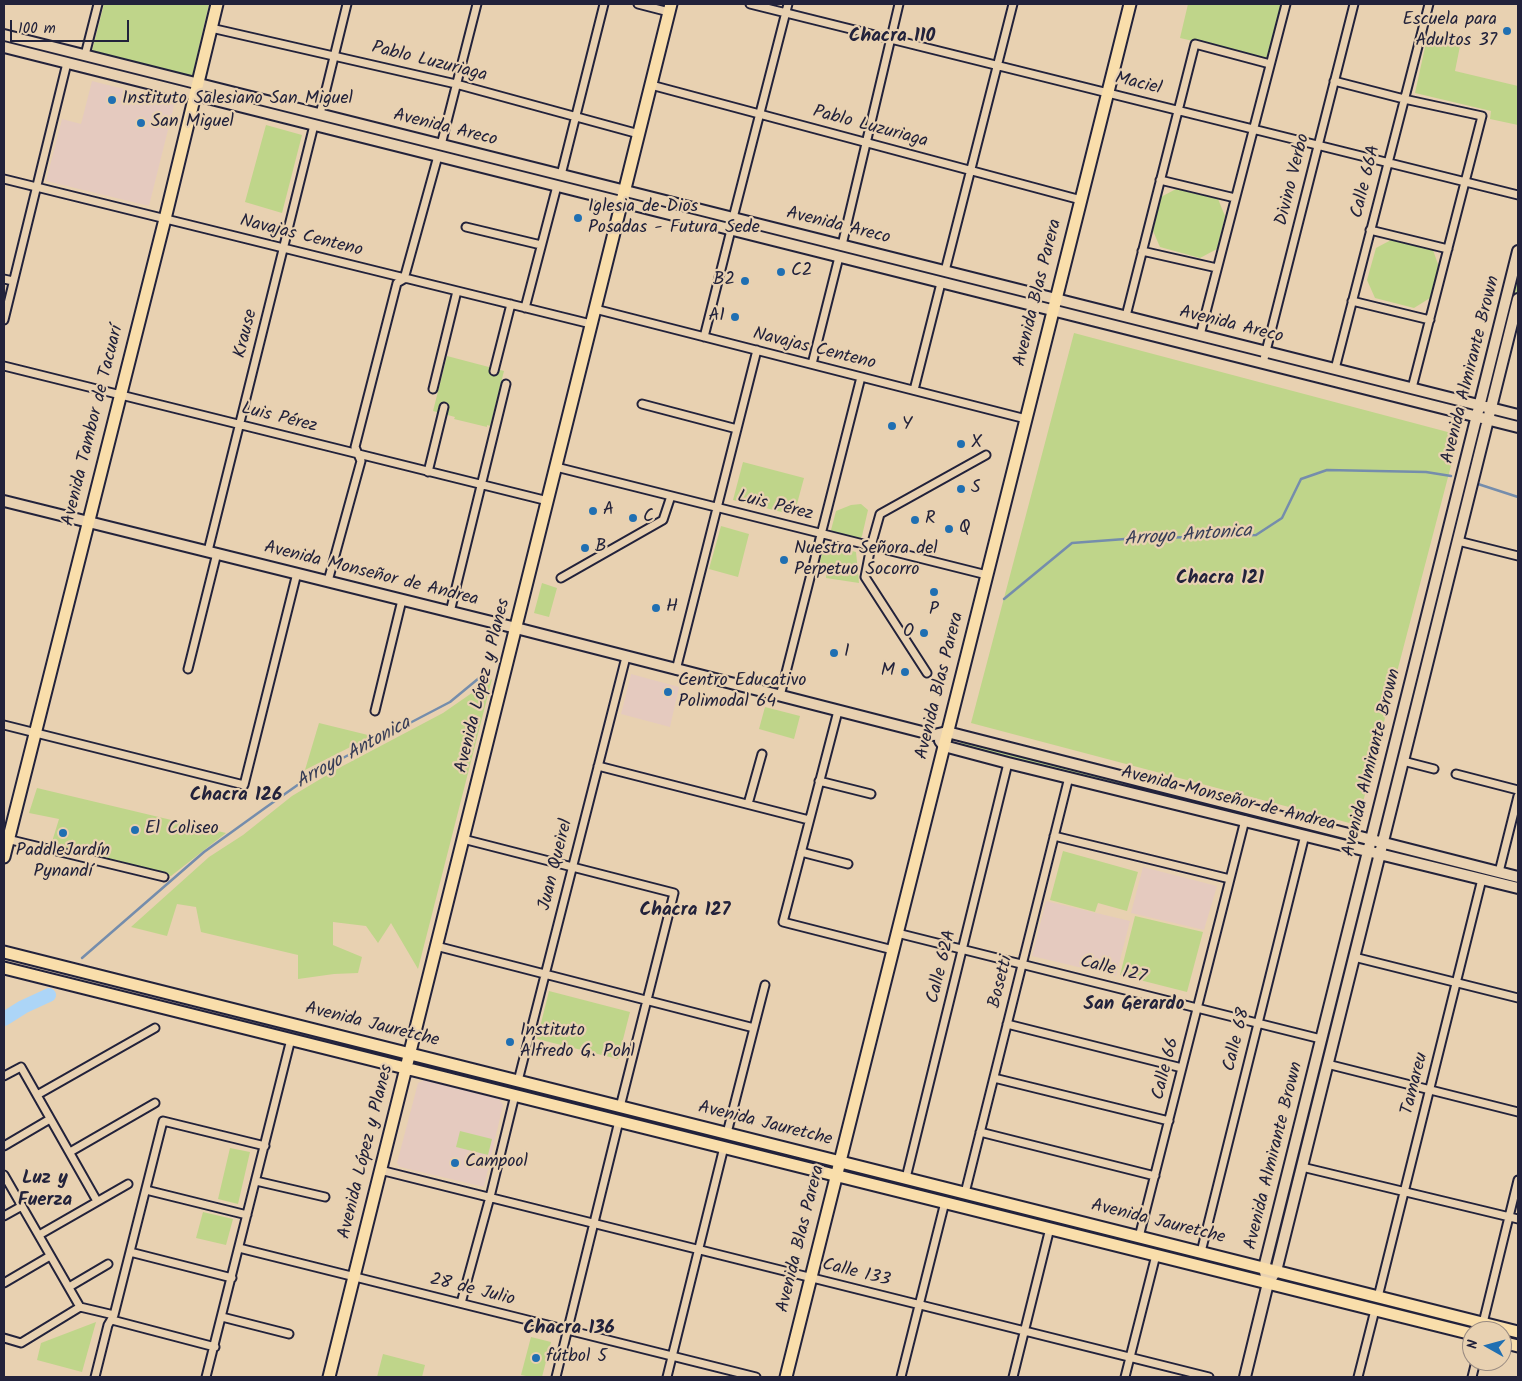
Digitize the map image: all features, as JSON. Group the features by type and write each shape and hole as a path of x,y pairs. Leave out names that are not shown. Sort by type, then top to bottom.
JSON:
{"main road":[{"name":"Avenida Tambor de Tacuarí","path":"4,857 6,839 89,521 218,4"},
{"name":"Avenida Blas Parera","path":"786,1377 1130,4"},
{"name":"Avenida López y Planes","path":"329,1377 670,8"},
{"name":"Avenida Areco","path":"4,35 85,56 314,125 1518,427"},
{"name":"Avenida Areco","path":"4,48 67,63 320,114 1518,414"},
{"name":"Avenida Almirante Brown","path":"1268,1283 1264,1268 1518,251"},
{"name":"Avenida Almirante Brown","path":"1245,1377 1268,1283 1276,1271 1517,306"},
{"name":"Avenida Monseñor de Andrea","path":"4,501 516,628 934,735 947,732 1381,849 1518,888"},
{"path":"934,735 944,746"},
{"name":"Avenida Monseñor de Andrea","path":"944,746 1305,835 1369,846"},
{"name":"Avenida Monseñor de Andrea","path":"1381,849 1518,877"},
{"name":"Avenida Jauretche","path":"4,952 1475,1321"},
{"name":"Avenida Jauretche","path":"4,968 1462,1332"}],"street":[{"path":"85,56 98,4"},
{"path":"320,114 347,4"},
{"path":"441,145 476,4"},
{"path":"561,175 604,4"},
{"path":"638,4 670,8"},
{"name":"Maciel","path":"750,4 1518,196"},
{"path":"733,218 788,4"},
{"path":"842,245 899,4"},
{"path":"945,271 1013,4"},
{"path":"1200,335 1286,4"},
{"name":"Divino Verbo","path":"1263,363 1354,4"},
{"name":"Calle 66A","path":"1335,369 1428,4"},
{"name":"Pablo Luzuriaga","path":"211,28 456,84 639,134"},
{"path":"1126,316 1195,44 1270,64"},
{"path":"4,320 67,63"},
{"path":"1334,81 1482,116 1412,388"},
{"name":"Pablo Luzuriaga","path":"651,85 1081,200"},
{"name":"Krause","path":"188,669 240,425 314,125"},
{"path":"328,581 361,461 355,447 397,283 404,278 438,156"},
{"name":"Navajas Centeno","path":"4,179 592,324"},
{"path":"1160,180 1236,198"},
{"path":"525,308 557,186"},
{"path":"466,227 541,245"},
{"path":"704,337 731,230"},
{"path":"1370,230 1448,249"},
{"path":"1142,251 1217,268"},
{"path":"812,364 839,257"},
{"path":"4,279 13,281"},
{"path":"914,390 941,283"},
{"path":"433,389 457,291"},
{"path":"1352,301 1430,320"},
{"path":"494,370 511,304"},
{"name":"Navajas Centeno","path":"595,309 1026,419"},
{"path":"676,670 757,350"},
{"name":"Luis Pérez","path":"4,366 548,501"},
{"path":"780,696 862,377"},
{"path":"450,612 506,384"},
{"path":"642,404 737,428"},
{"path":"428,472 444,407"},
{"path":"927,673 865,576 871,546 880,514 986,455"},
{"name":"Luis Pérez","path":"556,467 987,574"},
{"path":"562,578 664,520 671,496"},
{"path":"1458,541 1518,556"},
{"path":"4,725 244,785 297,573"},
{"path":"375,711 402,600"},
{"name":"Juan Queirel","path":"518,1081 626,657"},
{"path":"838,711 783,922 893,950"},
{"path":"748,804 762,754"},
{"path":"1403,761 1434,769"},
{"name":"Calle 62A","path":"906,1178 1008,763"},
{"path":"598,766 809,820"},
{"path":"1456,774 1518,790"},
{"name":"Bosetti","path":"965,1193 1068,778"},
{"path":"820,781 871,794"},
{"path":"1499,872 1518,796"},
{"name":"Calle 66","path":"1139,1237 1245,820"},
{"name":"Calle 68","path":"1201,1252 1305,835"},
{"path":"1054,836 1230,880"},
{"path":"6,839 164,877"},
{"path":"463,839 674,893 620,1106"},
{"path":"801,852 848,864"},
{"name":"Tamareu","path":"1378,1297 1482,879"},
{"name":"Calle 127","path":"898,933 1322,1039"},
{"path":"436,946 754,1028"},
{"path":"1354,957 1518,998"},
{"path":"727,1133 765,985"},
{"path":"1007,1024 1182,1068"},
{"path":"37,1096 155,1028"},
{"path":"206,1377 291,1039"},
{"path":"1327,1064 1518,1112"},
{"path":"4,1076 20,1066 97,1201"},
{"path":"994,1078 1169,1122"},
{"path":"461,1303 515,1095"},
{"path":"70,1152 156,1103"},
{"path":"4,1146 50,1119"},
{"path":"95,1377 108,1325 113,1317 163,1121 265,1146"},
{"path":"556,1377 619,1121"},
{"path":"980,1132 1155,1176"},
{"path":"667,1377 724,1147"},
{"path":"1302,1167 1518,1219"},
{"name":"Calle 133","path":"380,1170 1209,1377"},
{"path":"4,1175 80,1307 215,1347"},
{"path":"1483,1321 1518,1180"},
{"path":"256,1181 325,1197"},
{"path":"39,1235 128,1184"},
{"path":"146,1190 248,1215"},
{"path":"901,1377 945,1202"},
{"path":"4,1216 22,1206"},
{"path":"1013,1377 1050,1228"},
{"name":"28 de Julio","path":"239,1248 756,1377"},
{"path":"130,1252 232,1278"},
{"path":"1125,1377 1156,1255"},
{"path":"4,1283 50,1256"},
{"path":"68,1287 108,1264"},
{"path":"4,1338 21,1343 80,1307"},
{"path":"1358,1377 1375,1310"},
{"path":"222,1317 289,1334"}],"shaded area":[{"path":"92,81 175,102 149,206 46,181 62,119 81,124"},
{"path":"631,674 679,687 670,727 621,714"},
{"path":"1143,867 1217,886 1204,930 1131,913"},
{"path":"1046,901 1130,921 1116,976 1032,956"},
{"path":"424,1080 499,1099 503,1105 484,1187 400,1167 397,1163 418,1083"}],"green space":[{"path":"104,4 209,4 192,77 92,51"},
{"path":"1188,4 1281,4 1267,58 1180,38"},
{"path":"1427,38 1460,46 1455,71 1518,86 1518,125 1490,119 1491,111 1415,93"},
{"path":"266,125 302,135 282,213 245,202"},
{"path":"1176,189 1218,199 1225,216 1217,249 1200,258 1160,247 1153,231 1161,197"},
{"path":"1391,240 1433,250 1439,267 1430,298 1414,308 1375,298 1367,280 1376,248"},
{"path":"1518,267 1518,287 1384,827 1379,825"},
{"path":"1074,333 1459,435 1357,825 971,723"},
{"path":"447,356 504,371 490,426 487,425 487,427 454,419 455,417 433,411"},
{"path":"743,462 804,478 794,515 733,500"},
{"path":"861,504 868,510 860,539 834,534 831,530 836,511 851,505"},
{"path":"721,526 749,534 738,577 709,569"},
{"path":"825,544 856,552 859,583 826,578 827,568 820,562"},
{"path":"542,583 557,588 549,617 534,613"},
{"path":"492,679 418,969 391,923 378,943 366,926 333,922 333,945 362,957 358,973 298,979 298,955 201,932 196,907 177,904 167,936 131,927 209,857 243,835 292,796 337,769 443,713"},
{"path":"765,707 800,716 794,739 759,729"},
{"path":"319,723 372,736 305,770"},
{"path":"961,741 1350,838 1350,842 960,744"},
{"name":"El Coliseo","path":"37,788 226,833 171,876 51,845 59,819 29,813"},
{"path":"1063,851 1138,872 1127,911 1098,903 1095,912 1050,900"},
{"path":"1368,869 1373,871 1275,1263 1270,1262"},
{"path":"1135,916 1203,932 1187,992 1120,975"},
{"path":"549,991 630,1012 618,1059 537,1039"},
{"path":"460,1131 492,1139 488,1155 456,1147"},
{"path":"230,1148 250,1152 238,1204 218,1199"},
{"path":"203,1212 233,1219 226,1245 196,1238"},
{"path":"96,1322 82,1372 37,1360 41,1343"},
{"name":"fútbol 5","path":"531,1337 551,1342 542,1377 521,1375"},
{"path":"383,1354 425,1365 422,1377 377,1377"}],"waterway":[{"name":"Arroyo Antonica","path":"1004,599 1072,543 1125,539 1256,535 1282,518 1301,479 1327,470 1426,472 1451,476"},
{"name":"Arroyo Antonica","path":"1478,484 1518,497"},
{"name":"Arroyo Antonica","path":"82,958 204,852 265,808 316,772 450,702 490,669"},
{"name":"Arroyo Antonica","path":"4,1019 23,1007 49,995"}],"place":[{"name":"Escuela para Adultos 37","path":"1507,31"},
{"name":"Instituto Salesiano San Miguel","path":"112,100"},
{"name":"San Miguel","path":"141,123"},
{"name":"Iglesia de Dios Posadas - Futura Sede","path":"578,218"},
{"name":"C2","path":"781,272"},
{"name":"B2","path":"745,281"},
{"name":"A1","path":"735,317"},
{"name":"Y","path":"892,426"},
{"name":"X","path":"961,444"},
{"name":"S","path":"961,489"},
{"name":"A","path":"593,511"},
{"name":"C","path":"633,518"},
{"name":"R","path":"915,520"},
{"name":"Q","path":"949,529"},
{"name":"B","path":"585,548"},
{"name":"Nuestra Señora del Perpetuo Socorro","path":"784,560"},
{"name":"P","path":"934,592"},
{"name":"H","path":"656,608"},
{"name":"O","path":"924,633"},
{"name":"I","path":"834,653"},
{"name":"M","path":"905,672"},
{"name":"Centro Educativo Polimodal 64","path":"668,692"},
{"name":"El Coliseo","path":"135,830"},
{"name":"PaddleJardín Pynandí","path":"63,833"},
{"name":"Instituto Alfredo G. Pohl","path":"510,1042"},
{"name":"Campool","path":"455,1163"},
{"name":"fútbol 5","path":"536,1358"}],"district":[{"name":"Chacra 110","path":"892,38"},
{"name":"Chacra 121","path":"1220,580"},
{"name":"Chacra 126","path":"236,797"},
{"name":"Chacra 127","path":"685,912"},
{"name":"San Gerardo","path":"1134,1006"},
{"name":"Luz y Fuerza","path":"45,1191"},
{"name":"Chacra 136","path":"569,1330"}]}
